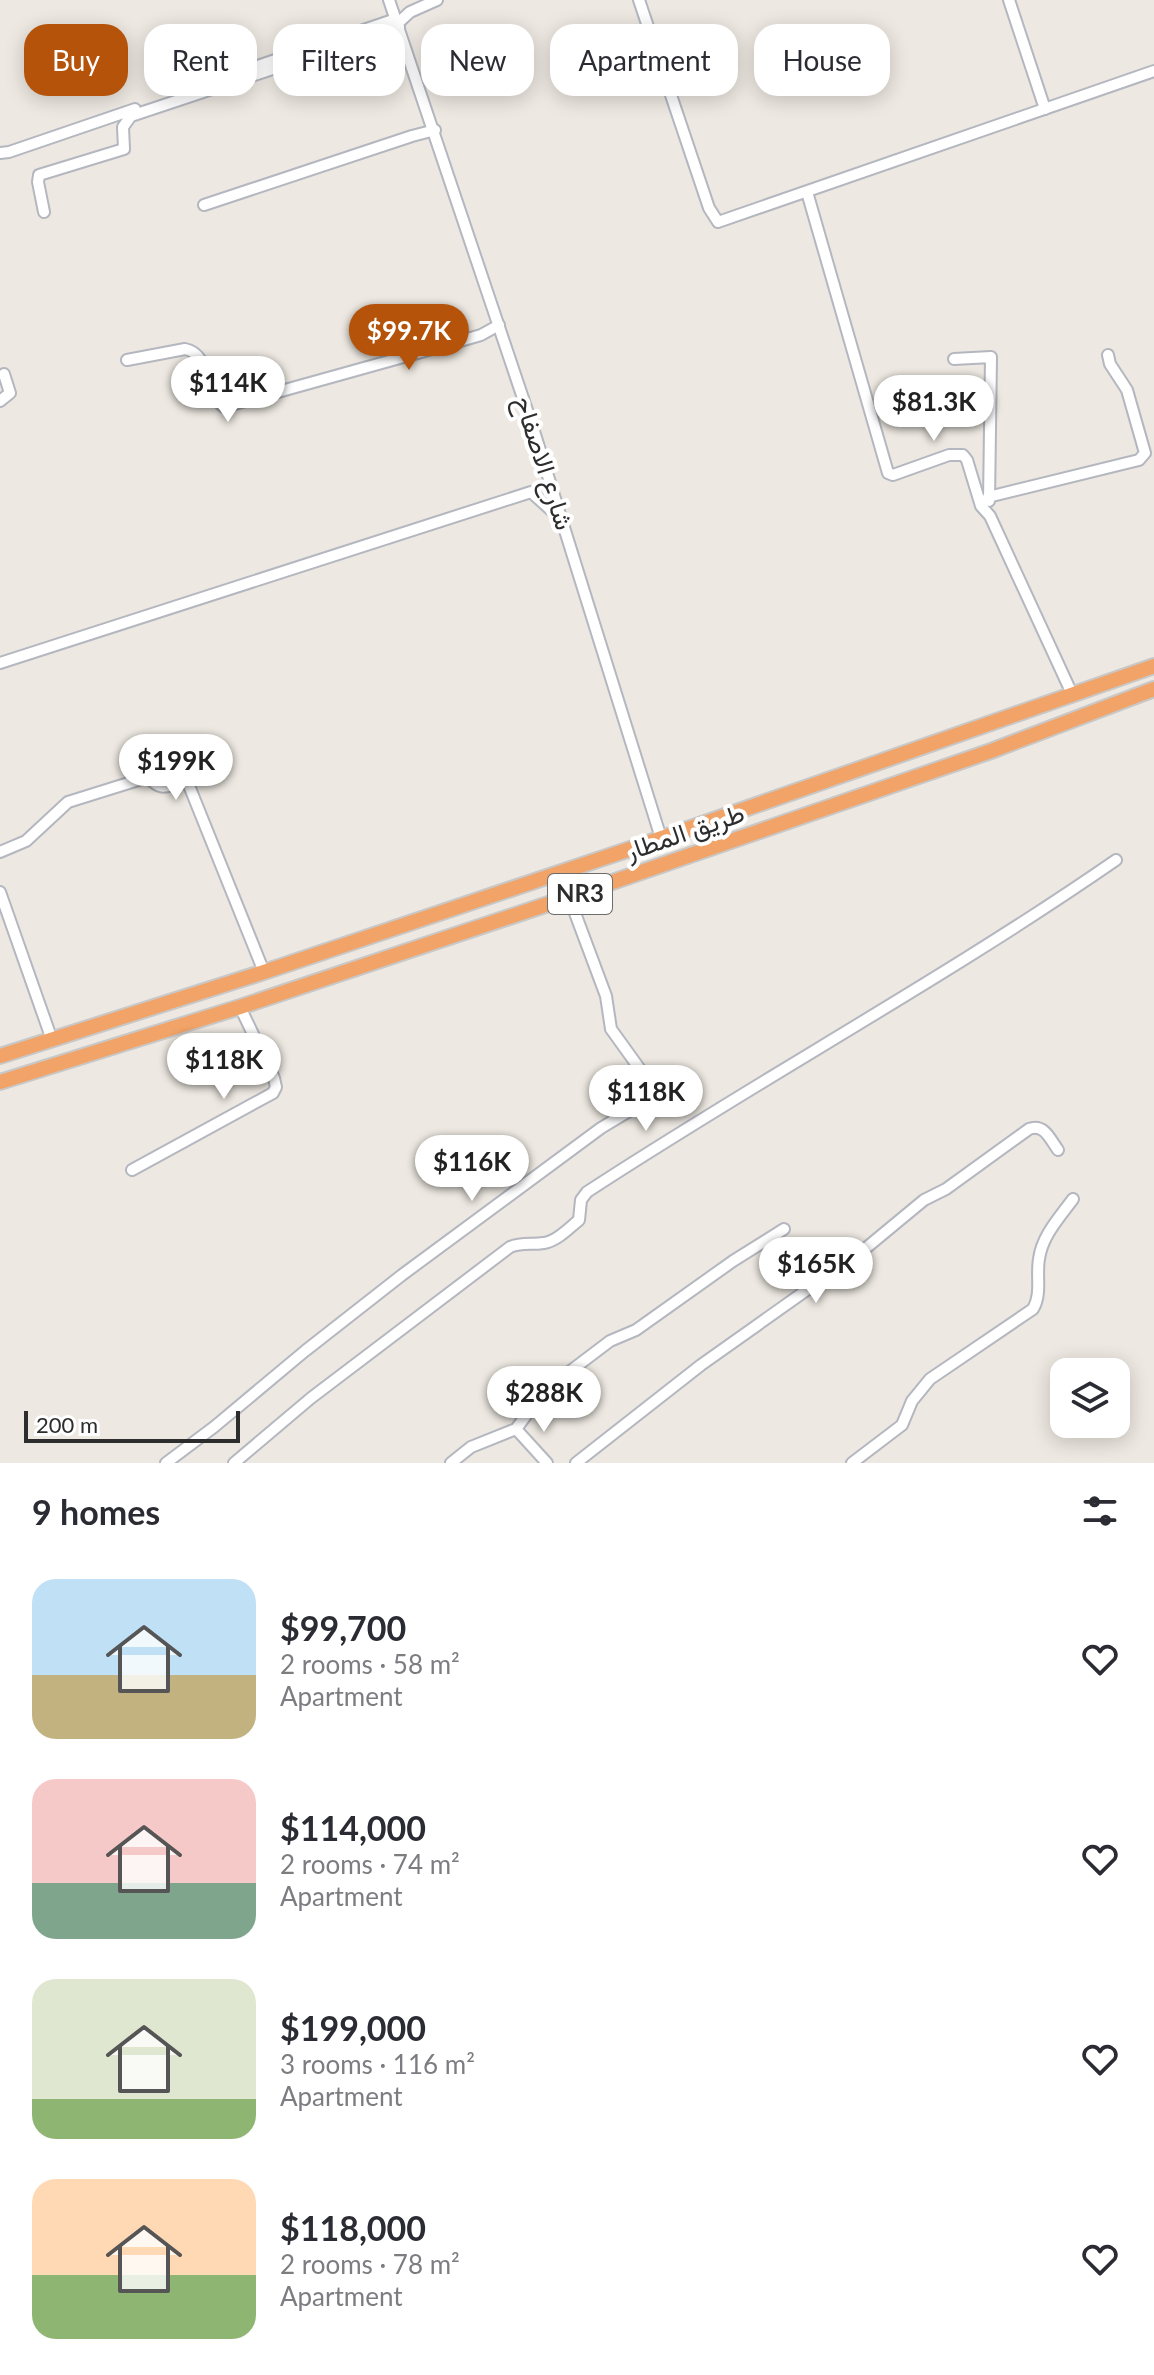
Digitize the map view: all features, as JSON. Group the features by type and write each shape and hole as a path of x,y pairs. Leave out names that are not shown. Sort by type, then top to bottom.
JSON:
{"highway":[{"name":"طريق المطار","path":"0,1056 264,972 661,838 1154,666"},
{"name":"طريق المطار","path":"0,1082 240,1007 569,897 991,751 1154,689"}],"street":[{"name":"شارع الاصفاح","path":"389,0 499,325 661,838"},
{"path":"44,212 39,175 124,149 123,127 131,116 397,23 410,12 437,0"},
{"path":"639,0 714,219 721,222 1154,71"},
{"path":"1009,0 1045,109"},
{"path":"0,153 397,23"},
{"path":"204,205 435,130"},
{"path":"807,192 888,473 893,475 949,455 963,455 981,506 990,516 1073,696"},
{"path":"127,360 185,349 193,351 200,356 211,393 224,407 481,335 499,325"},
{"path":"988,497 1139,460 1145,453 1127,390 1110,364 1108,355"},
{"path":"954,359 991,357 990,516"},
{"path":"0,401 10,393 4,374"},
{"path":"0,663 531,492 562,520"},
{"path":"0,852 26,841 68,802 148,777 155,785 165,788 188,783 264,972"},
{"path":"234,1463 311,1398 510,1247 524,1242 544,1243 579,1220 581,1200 587,1192 764,1080 969,958 1116,860"},
{"path":"0,892 52,1040"},
{"path":"166,1463 402,1275 601,1128 651,1098 654,1092 652,1086 611,1029 606,996 569,897"},
{"path":"132,1170 273,1093 276,1087 274,1078 240,1007"},
{"path":"576,1463 701,1365 866,1248 924,1200 946,1189 1029,1129 1038,1127 1043,1130 1058,1150"},
{"path":"852,1463 902,1425 912,1401 930,1379 1033,1309 1038,1298 1038,1264 1042,1246 1050,1229 1073,1199"},
{"path":"451,1463 471,1447 516,1429 544,1391 610,1341 636,1330 784,1229"},
{"path":"516,1429 547,1463"}]}
